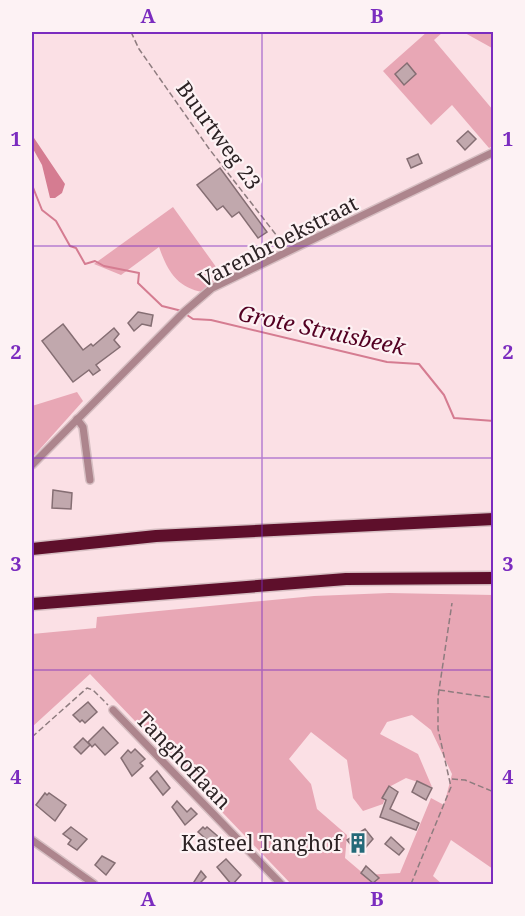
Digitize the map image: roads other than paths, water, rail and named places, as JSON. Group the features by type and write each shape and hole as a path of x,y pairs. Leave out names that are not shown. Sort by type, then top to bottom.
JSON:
{"highway":[{"path":"32,549 156,537 494,519"},
{"path":"32,604 83,598 346,579 494,578"}],"street":[{"name":"Varenbroekstraat","path":"32,465 200,297 227,280 494,152"},
{"path":"77,419 82,427 90,480"},
{"name":"Tanghoflaan","path":"113,710 281,885"},
{"path":"32,840 94,885"}],"waterway":[{"name":"Grote Struisbeek","path":"32,185 42,210 56,221 70,246 76,248 85,264 95,261 104,266 139,273 138,283 162,306 182,311"},
{"name":"Grote Struisbeek","path":"187,315 193,319 211,320 387,362 419,364 444,395 454,418 494,421"}],"place":[{"name":"Kasteel Tanghof","path":"358,843"}]}
